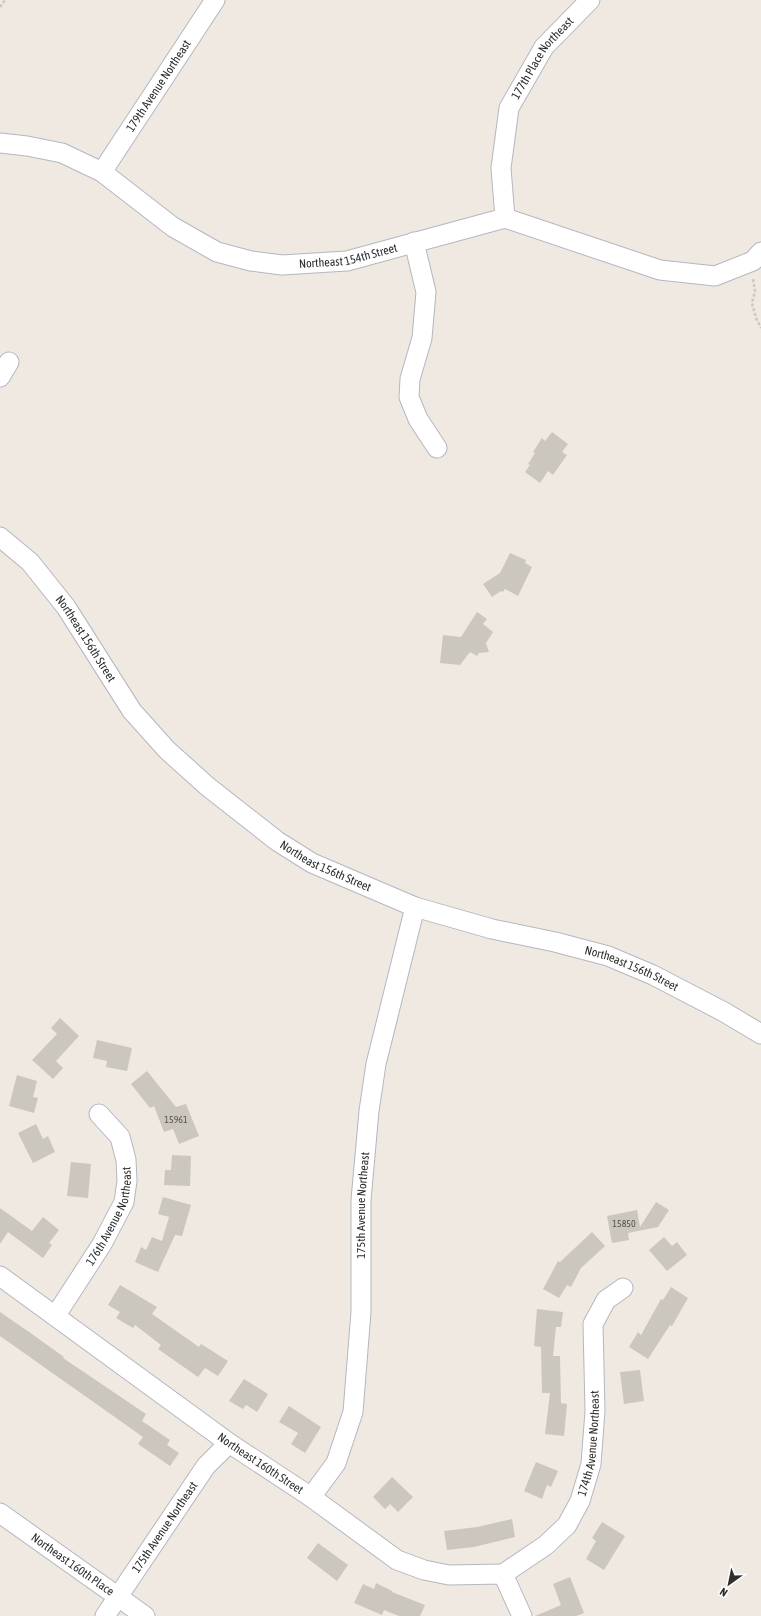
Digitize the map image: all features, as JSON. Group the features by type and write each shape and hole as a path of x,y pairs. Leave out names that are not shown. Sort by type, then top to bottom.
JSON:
{"street":[{"name":"179th Avenue Northeast","path":"102,172 215,0"},
{"name":"177th Place Northeast","path":"505,218 501,168 509,108 544,47 590,0"},
{"name":"Northeast 154th Street","path":"0,143 27,146 62,153 102,172 173,227 217,252 282,265 347,260 505,218"},
{"path":"505,218 660,270 715,276 754,258"},
{"path":"414,242 426,292 422,338 410,379 409,397 418,420 437,448"},
{"name":"Northeast 156th Street","path":"0,537 30,562 66,607 132,711 167,750 207,786 277,841 312,863 414,907 492,929 555,942 608,956 653,975 724,1012 761,1034"},
{"name":"175th Avenue Northeast","path":"311,1498 336,1463 353,1412 361,1312 361,1200 369,1111 376,1064 414,907"},
{"name":"176th Avenue Northeast","path":"56,1315 102,1244 124,1202 127,1181 126,1160 120,1137 99,1114"},
{"name":"Northeast 160th Street","path":"0,1276 56,1315 229,1443 311,1498 397,1560 424,1570 449,1575 503,1574"},
{"name":"174th Avenue Northeast","path":"503,1574 546,1545 567,1524 580,1501 591,1464 595,1411 592,1324 606,1300 623,1288"},
{"name":"175th Avenue Northeast","path":"105,1616 206,1466 229,1443"},
{"name":"Northeast 160th Place","path":"0,1513 145,1616"},
{"path":"503,1574 522,1616"}],"path":[{"path":"0,7 5,0"},
{"path":"754,258 752,275 755,291 752,303 756,318 761,328"}],"building":[{"path":"552,432 568,444 562,452 567,455 553,475 548,471 540,483 525,472 535,453 533,452 542,438 545,441"},
{"path":"510,553 526,560 525,563 532,567 518,596 505,589 503,592 501,591 492,597 483,584 500,573"},
{"path":"477,612 487,619 483,624 493,632 486,643 489,652 479,653 477,656 470,652 460,665 440,663 443,635 461,637"},
{"path":"60,1018 79,1036 56,1061 63,1068 53,1079 32,1060 57,1034 51,1028"},
{"path":"97,1040 132,1048 127,1071 106,1067 107,1061 93,1058"},
{"path":"147,1071 176,1107 186,1104 199,1136 179,1144 173,1129 164,1132 154,1106 150,1108 131,1084"},
{"path":"17,1075 37,1081 33,1097 38,1098 34,1113 9,1106"},
{"path":"36,1124 43,1139 48,1136 55,1152 33,1163 18,1133"},
{"path":"172,1155 191,1156 190,1186 164,1185 165,1170 171,1170"},
{"path":"71,1162 91,1164 88,1198 67,1196"},
{"path":"163,1197 191,1205 182,1236 175,1235 158,1272 135,1262 141,1247 146,1250 152,1237 162,1241 169,1217 158,1214"},
{"path":"656,1202 669,1210 658,1227 628,1233 629,1240 612,1243 607,1216 637,1210 640,1227"},
{"path":"0,1208 32,1231 43,1217 59,1230 49,1243 52,1245 43,1258 8,1232 0,1244"},
{"path":"592,1232 605,1246 581,1268 571,1287 567,1285 559,1298 543,1289 558,1261 560,1262"},
{"path":"664,1237 672,1246 677,1242 687,1255 667,1271 649,1250"},
{"path":"120,1285 157,1307 152,1314 199,1347 201,1344 228,1361 218,1376 205,1368 198,1377 158,1349 161,1345 135,1325 133,1328 116,1318 120,1312 108,1305"},
{"path":"671,1287 688,1298 672,1326 670,1325 648,1359 629,1347 638,1332 641,1335 661,1299 663,1300"},
{"path":"537,1309 563,1312 561,1327 556,1327 553,1356 560,1356 561,1403 567,1404 564,1436 545,1434 550,1393 542,1393 541,1347 534,1346"},
{"path":"0,1312 64,1357 63,1358 146,1414 142,1421 170,1440 167,1445 179,1453 170,1466 138,1444 143,1437 0,1336"},
{"path":"640,1370 644,1401 624,1404 620,1372"},
{"path":"244,1379 268,1394 257,1412 246,1405 243,1409 229,1401"},
{"path":"289,1406 321,1427 305,1453 291,1444 298,1433 279,1422"},
{"path":"536,1462 558,1471 551,1487 547,1485 542,1499 524,1491"},
{"path":"392,1477 413,1497 398,1512 390,1504 385,1509 373,1497"},
{"path":"512,1519 515,1537 474,1547 447,1550 444,1531 477,1527"},
{"path":"602,1522 625,1536 604,1570 586,1559 596,1541 592,1538"},
{"path":"318,1543 348,1565 337,1581 307,1558"},
{"path":"570,1577 584,1613 576,1616 535,1616 561,1605 553,1584"},
{"path":"376,1583 392,1592 425,1605 420,1616 399,1616 384,1610 382,1615 354,1603 363,1584 374,1589"}]}
